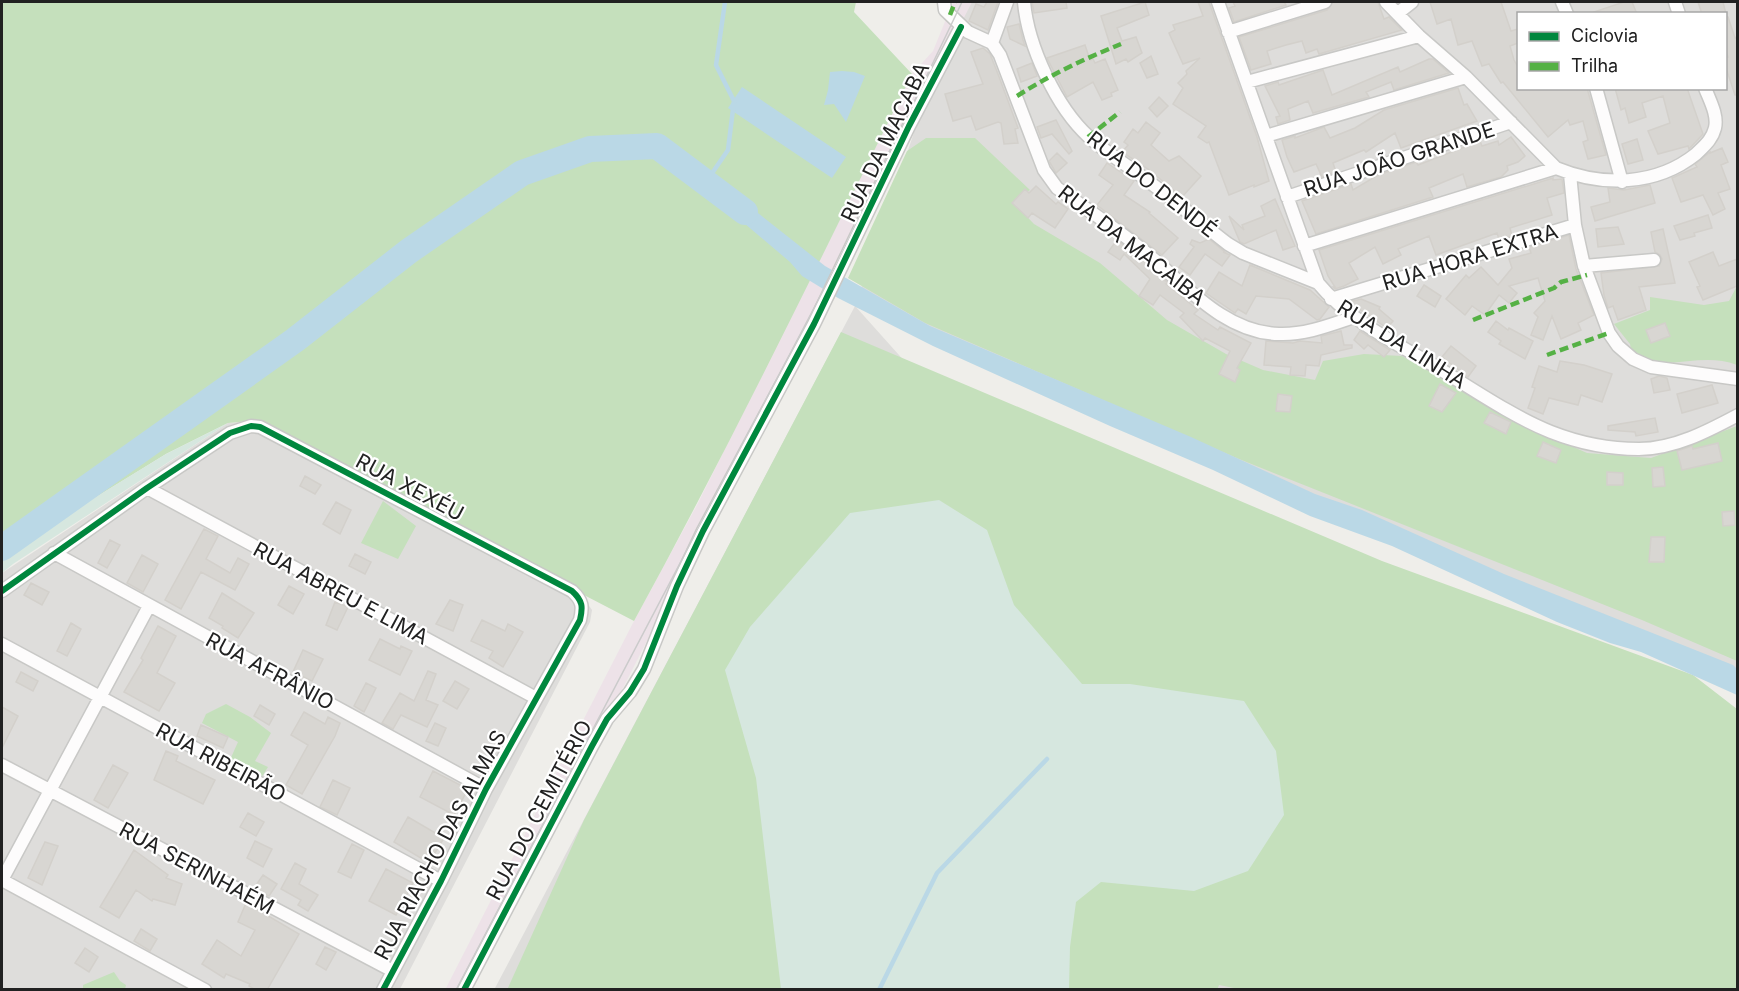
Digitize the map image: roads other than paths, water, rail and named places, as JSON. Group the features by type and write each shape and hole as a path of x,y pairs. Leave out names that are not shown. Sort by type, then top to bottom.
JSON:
{"street":[{"path":"944,2 945,10 961,27 975,37 993,44 1007,2"},
{"name":"RUA DO DENDÉ","path":"1024,2 1033,41 1047,77 1066,110 1088,136 1228,244 1243,253 1318,283"},
{"name":"RUA DA LINHA","path":"1218,2 1318,283 1331,299 1354,316 1485,397 1549,431 1577,441 1610,448 1662,447 1695,436 1737,415"},
{"path":"1228,32 1326,2"},
{"path":"1386,2 1419,36 1466,77 1556,168 1570,174 1622,182 1659,175 1672,170 1688,160 1712,138 1715,126 1714,114 1706,90"},
{"path":"1398,13 1412,2"},
{"name":"RUA DA MACABA","path":"828,298 909,126 961,27"},
{"path":"1247,82 1419,36"},
{"name":"RUA DA MACAIBA","path":"993,44 1000,55 1044,170 1050,180 1057,188 1148,254 1224,318 1260,332 1278,334 1318,329 1354,316"},
{"path":"1266,136 1466,77"},
{"path":"1597,90 1622,182"},
{"name":"RUA JOÃO GRANDE","path":"1287,197 1511,122"},
{"path":"1304,246 1556,168"},
{"path":"1570,174 1575,225 1584,266 1609,333 1624,352 1633,359 1652,367 1737,379"},
{"name":"RUA HORA EXTRA","path":"1331,299 1575,225"},
{"path":"1584,266 1654,260"},
{"name":"RUA DO CEMITÉRIO","path":"464,990 607,719 630,692 644,669 677,586 704,531 828,298"},
{"name":"RUA XEXÉU","path":"147,488 230,433 242,428 260,427 572,591"},
{"path":"2,591 147,488"},
{"name":"RUA ABREU E LIMA","path":"147,488 536,698"},
{"name":"RUA AFRÂNIO","path":"54,553 486,789"},
{"name":"RUA RIACHO DAS ALMAS","path":"383,990 441,881 486,789 580,620 583,605 580,598 572,591"},
{"path":"149,606 2,880 205,990"},
{"name":"RUA RIBEIRÃO","path":"2,644 441,881"},
{"name":"RUA SERINHAÉM","path":"2,765 393,971"}],"water":[{"path":"842,71 865,76 846,122 834,104 824,105 830,72"},
{"path":"742,87 846,157 832,178 728,108"},
{"path":"725,187 825,266 930,326 1191,437 1315,494 1362,510 1504,574 1733,665 1737,669 1737,695 1641,652 1610,643 1557,622 1392,546 1310,516 1213,470 933,346 838,298 802,276 790,262 712,196"}],"waterway":[{"path":"706,182 728,150 734,101 716,65 725,2"},
{"path":"2,548 295,340 409,251 522,173 590,149 657,146 745,212"},
{"path":"879,990 937,873 1047,759"}],"tram line":[{"path":"456,990 835,268 962,2"}]}
